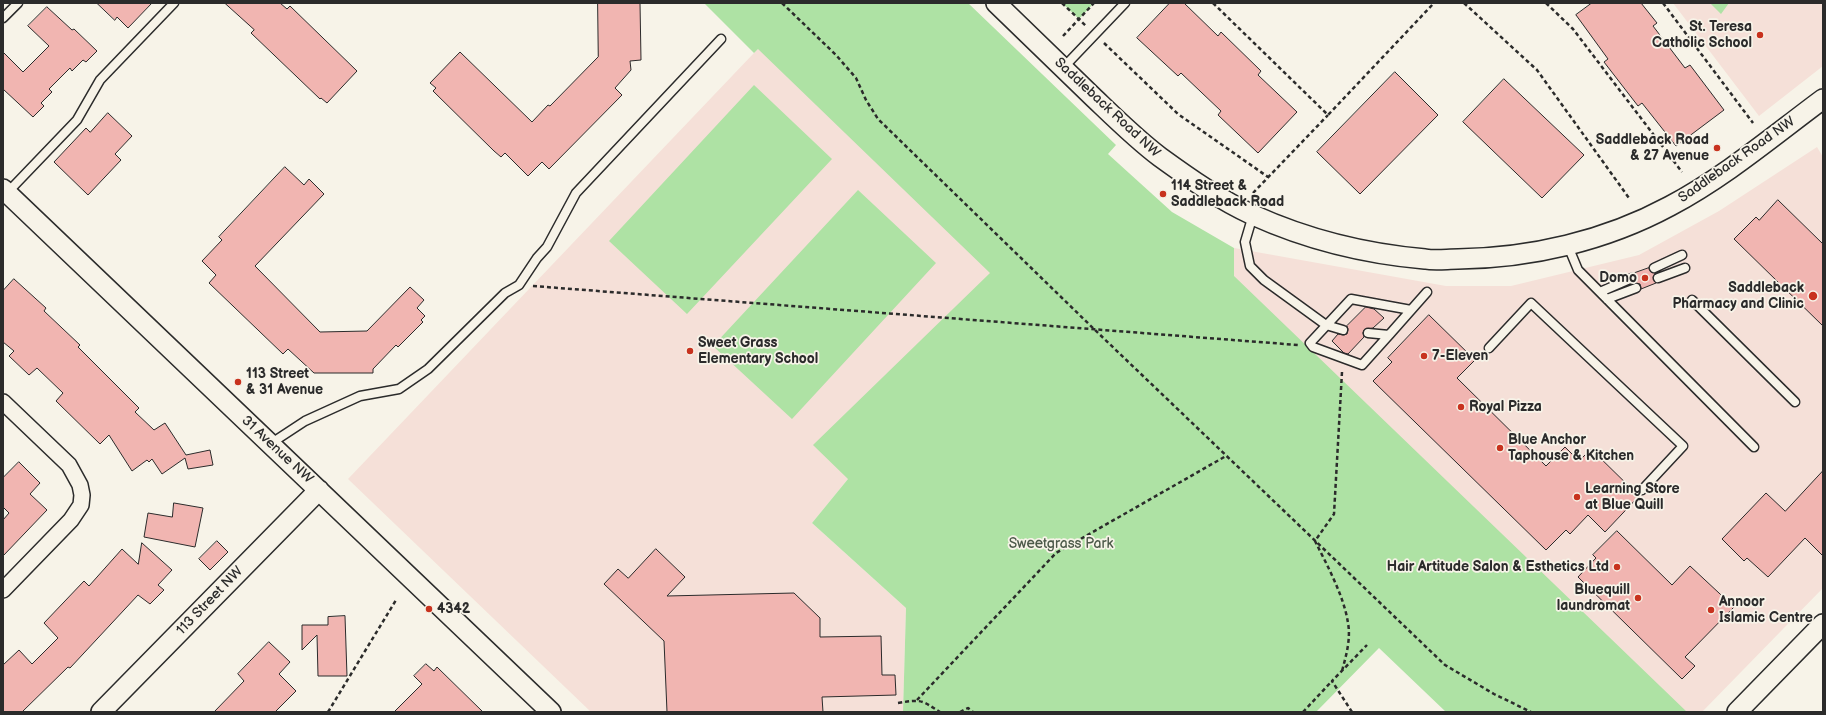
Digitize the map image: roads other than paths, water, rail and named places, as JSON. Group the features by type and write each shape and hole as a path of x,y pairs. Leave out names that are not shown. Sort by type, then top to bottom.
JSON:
{"street":[{"name":"Saddleback Road NW","path":"996,3 1130,132 1157,155 1216,195 1253,215 1298,232 1336,244 1426,260 1476,259 1514,255 1568,246 1632,223 1670,206 1705,186 1821,106"},
{"name":"31 Avenue NW","path":"5,191 551,712"},
{"path":"3,402 69,466 80,484 82,495 81,505 71,520 3,590"},
{"name":"113 Street NW","path":"101,712 319,490"},
{"path":"1737,712 1823,624"}],"lane":[{"path":"3,18 18,3"},
{"path":"5,191 77,120 100,80 174,3"},
{"path":"1063,68 1125,3"},
{"path":"270,444 305,421 360,396 399,389 428,369 505,294 518,285 537,258 547,247 576,193 721,39"},
{"path":"1253,215 1244,242 1250,266 1264,280 1326,325 1343,330"},
{"path":"1568,246 1578,270 1754,447"},
{"path":"1654,268 1682,255"},
{"path":"1658,278 1685,268"},
{"path":"1600,292 1632,278"},
{"path":"1607,300 1636,288"},
{"path":"1411,310 1351,299 1310,342 1313,347 1362,365 1428,292"},
{"path":"1692,300 1795,402"},
{"path":"1489,348 1531,303 1683,446 1642,490"},
{"path":"1368,333 1389,335"}],"place":[{"name":"St. Teresa Catholic School","path":"1760,35"},
{"name":"Saddleback Road & 27 Avenue","path":"1717,148"},
{"name":"114 Street & Saddleback Road","path":"1163,194"},
{"name":"Domo","path":"1645,278"},
{"name":"Saddleback Pharmacy and Clinic","path":"1813,296"},
{"name":"Sweet Grass Elementary School","path":"690,351"},
{"name":"7-Eleven","path":"1424,356"},
{"name":"113 Street & 31 Avenue","path":"238,382"},
{"name":"Royal Pizza","path":"1461,407"},
{"name":"Blue Anchor Taphouse & Kitchen","path":"1500,448"},
{"name":"Learning Store at Blue Quill","path":"1577,497"},
{"name":"Hair Artitude Salon & Esthetics Ltd","path":"1617,567"},
{"name":"Bluequill laundromat","path":"1638,598"},
{"name":"4342","path":"429,609"},
{"name":"Annoor Islamic Centre","path":"1711,610"}],"park label":[{"name":"Sweetgrass Park","path":"1061,544"}]}
